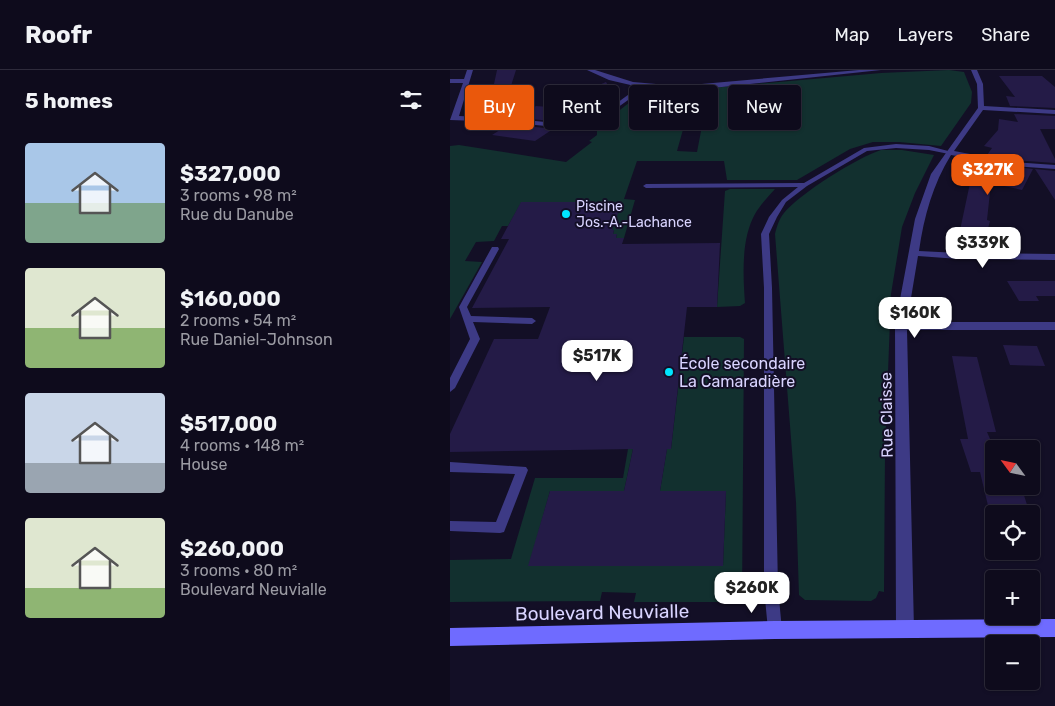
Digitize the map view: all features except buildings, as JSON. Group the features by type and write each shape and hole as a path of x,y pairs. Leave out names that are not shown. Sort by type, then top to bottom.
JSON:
{"main road":[{"name":"Boulevard Neuvialle","path":"450,637 775,630 1055,628"}],"street":[{"path":"470,70 453,118 506,120 586,128 629,97"},
{"path":"590,70 617,80 645,85"},
{"path":"718,85 878,70"},
{"path":"974,70 980,84 980,108 1055,112"},
{"path":"450,81 467,81"},
{"name":"Rue Claisse","path":"905,629 901,326 919,219 935,174 980,108"},
{"path":"949,152 1012,164 1055,167"},
{"path":"912,253 959,256 1055,257"},
{"path":"901,326 1055,326"}],"lane":[{"path":"775,630 771,588 768,288 765,234 784,201 805,185 866,149 896,146 928,148 949,152"},
{"path":"646,186 805,185"},
{"path":"450,388 475,339 463,307 495,248"},
{"path":"468,319 532,321"},
{"path":"450,467 522,470 500,528 450,526"}],"green space":[{"path":"949,70 964,72 972,92 971,103 941,146 899,142 873,142 850,149 797,180 727,180 724,161 637,161 624,199 635,200 624,238 616,238 617,234 613,234 614,230 612,230 621,202 521,203 508,226 502,226 494,241 476,242 465,261 482,262 450,319 450,146 459,145 566,162 592,142 589,141 597,135 597,130 619,130 619,111 629,103 629,130 683,130 677,151 697,152 701,130 718,130 718,87 728,86 728,130 801,130 801,85 744,85 881,73"},
{"path":"881,150 902,150 934,155 915,193 902,227 891,294 885,451 884,592 879,591 876,598 871,601 805,600 799,595 796,502 775,234 782,215 802,196 844,168"},
{"path":"730,189 775,189 757,211 747,235 744,257 745,303 740,306 717,307 725,191"},
{"path":"684,337 740,337 744,339 742,600 738,602 634,602 636,593 602,592 600,601 450,602 450,560 511,559 535,478 623,478 628,449 633,449 624,491 550,491 529,566 723,566 726,491 660,491 667,449 671,449"}],"place":[{"name":"Piscine Jos.-A.-Lachance","path":"566,214"},
{"name":"École secondaire La Camaradière","path":"669,372"}]}
